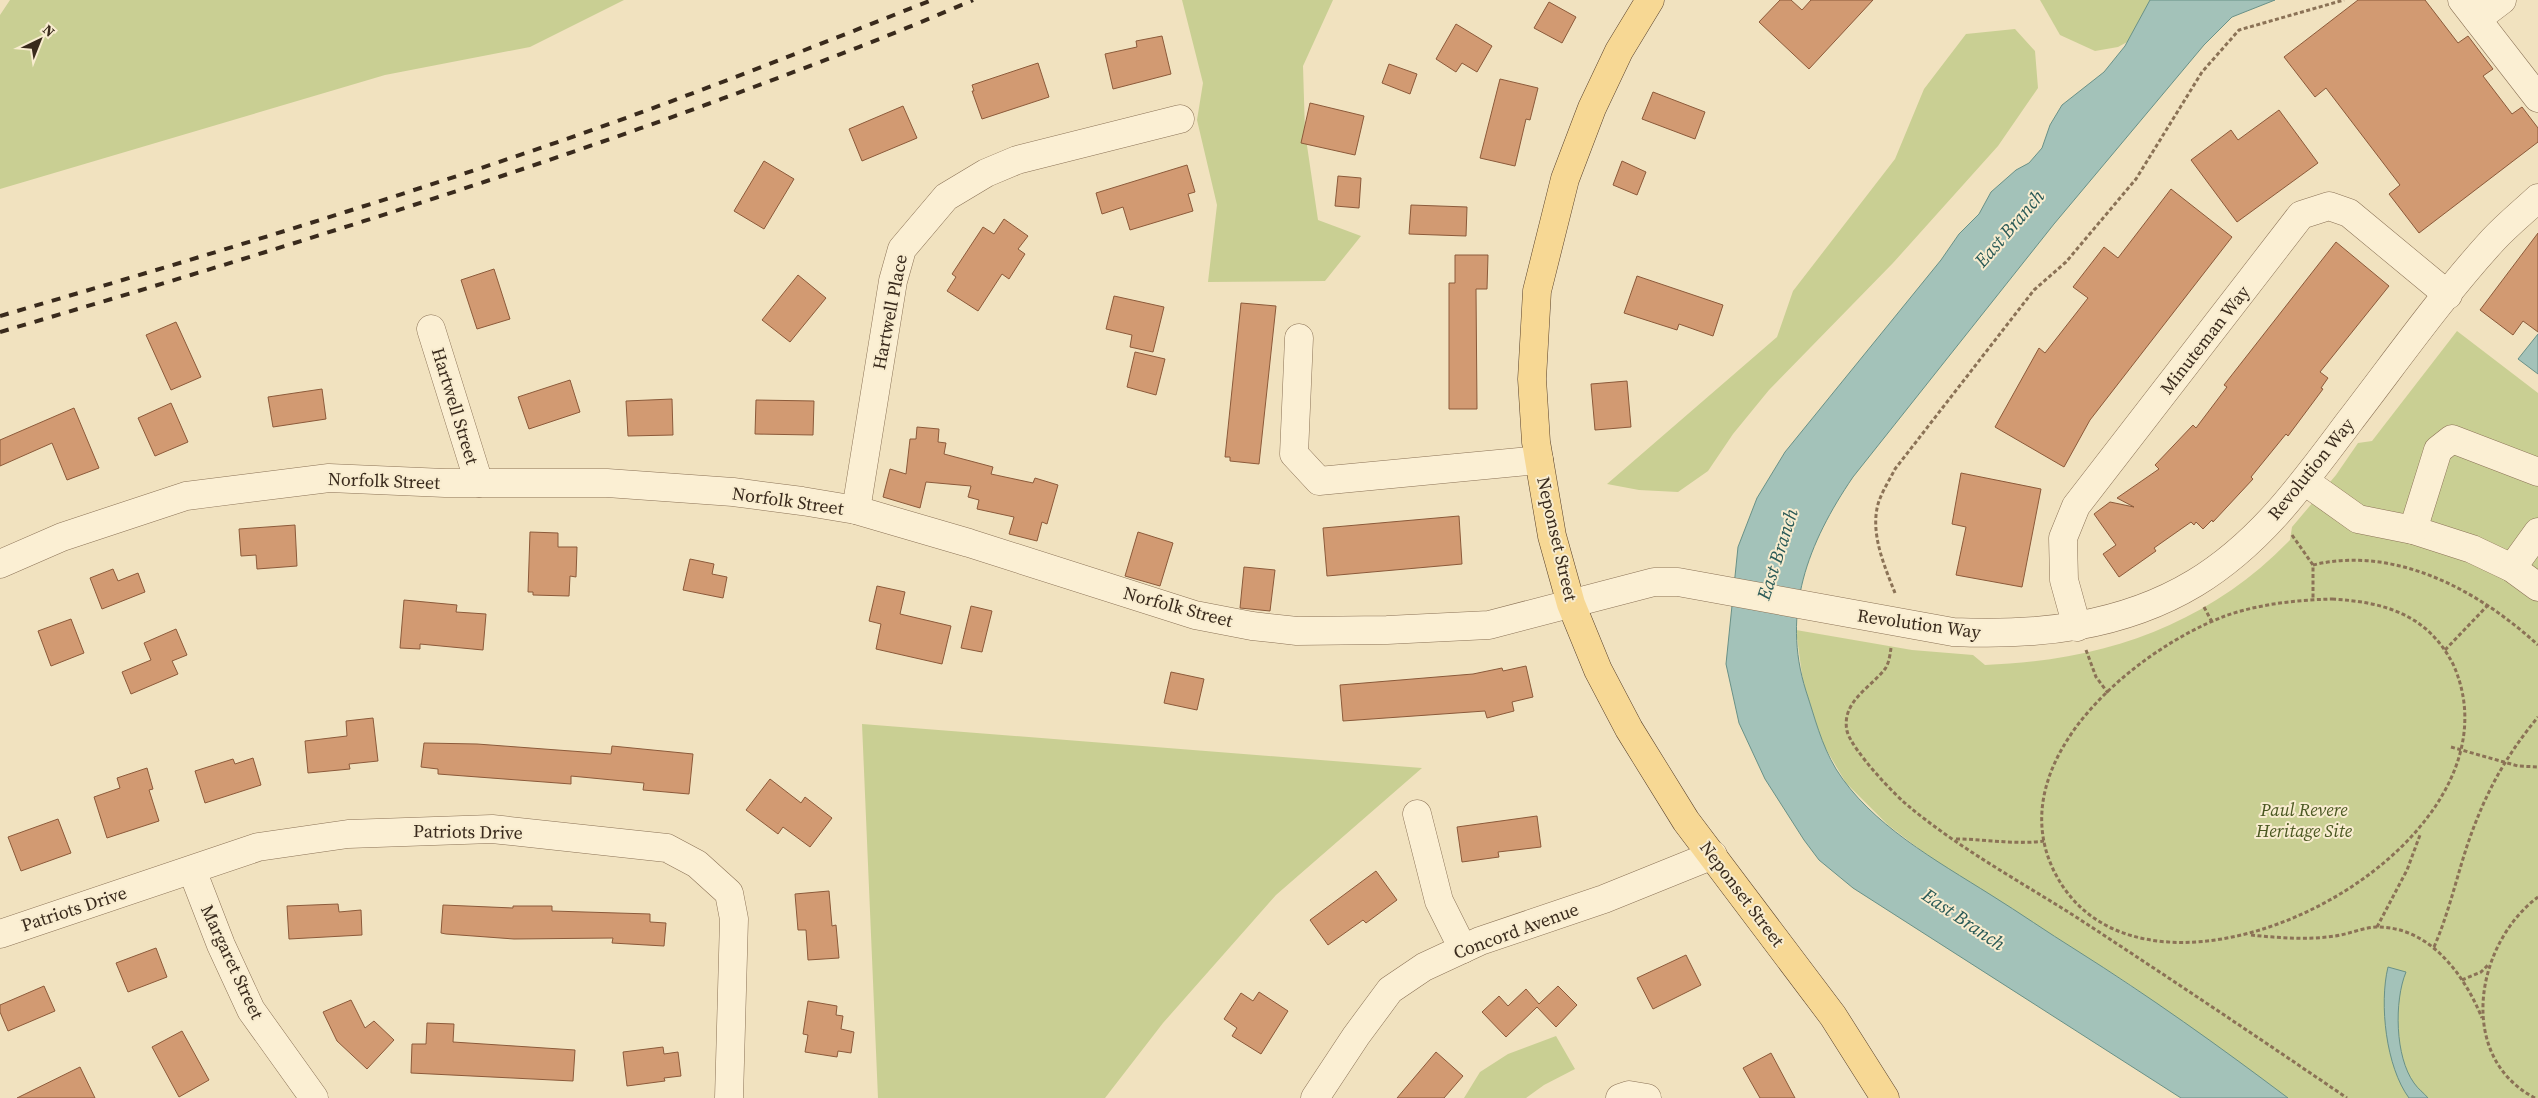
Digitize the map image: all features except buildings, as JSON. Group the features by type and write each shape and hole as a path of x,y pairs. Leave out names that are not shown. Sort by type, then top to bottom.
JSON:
{"main road":[{"name":"Neponset Street","path":"1650,0 1619,51 1592,108 1565,179 1537,291 1532,379 1539,460 1552,536 1571,604 1598,670 1629,729 1686,821 1833,1016 1885,1098"}],"street":[{"path":"2502,0 2469,9 2538,98"},
{"name":"Hartwell Place","path":"856,510 883,342 902,249 946,197 986,173 1018,160 1180,119"},
{"name":"Revolution Way","path":"1571,604 1654,582 1678,582 1703,585 1953,632 2082,638 2196,582 2227,560 2260,532 2306,482 2448,295 2495,239 2538,198"},
{"name":"Minuteman Way","path":"2082,638 2064,580 2063,538 2076,506 2301,215 2329,206 2349,213 2448,295"},
{"name":"Hartwell Street","path":"431,329 479,483"},
{"path":"1298,338 1294,454 1319,480 1539,460"},
{"path":"2413,530 2438,450 2452,439 2538,472"},
{"name":"Norfolk Street","path":"0,564 62,537 186,496 329,478 479,483 626,484 734,492 856,510 970,543 1195,614 1252,626 1297,631 1387,630 1489,625 1571,604"},
{"path":"2306,482 2358,519 2413,530 2472,549 2512,568 2538,587"},
{"path":"2512,568 2538,532"},
{"path":"1417,814 1439,902 1464,949"},
{"name":"Patriots Drive","path":"0,934 258,847 348,834 492,829 667,848 698,864 729,893 734,919 729,1098"},
{"name":"Concord Avenue","path":"1315,1098 1356,1036 1390,990 1424,967 1480,941 1604,899 1713,855"},
{"name":"Margaret Street","path":"192,870 221,945 251,1010 314,1098"},
{"path":"1620,1098 1629,1095 1647,1098"}],"path":[{"path":"1896,600 1882,563 1876,527 1879,502 1894,469 2034,290 2066,262 2136,179 2202,72 2239,30 2344,0"},
{"path":"2288,531 2313,565 2314,599"},
{"path":"2313,565 2357,561 2400,567 2452,584 2489,604 2538,645"},
{"path":"2462,684 2445,650 2420,625 2382,605 2353,599 2314,599 2258,607 2212,622 2139,664 2085,718 2054,764 2043,800 2044,841 2052,867 2069,895 2085,911 2111,928 2138,938 2196,941 2248,935 2325,937 2377,927 2414,935 2434,947 2453,967 2482,1018"},
{"path":"2203,604 2212,622"},
{"path":"2445,650 2489,604"},
{"path":"2082,638 2096,677 2108,693"},
{"path":"1892,642 1889,660 1885,669 1851,706 1847,722 1848,734 1870,765 1899,798 1956,840 2155,968 2347,1098"},
{"path":"2434,947 2446,918 2471,834 2503,762 2538,717"},
{"path":"2467,740 2469,726"},
{"path":"2463,759 2466,746"},
{"path":"2450,747 2524,767 2538,767"},
{"path":"2432,817 2451,786"},
{"path":"2377,927 2407,870 2422,830 2411,843"},
{"path":"1956,840 1976,839 2013,843 2044,841"},
{"path":"2248,935 2284,924 2332,902 2367,880 2403,850"},
{"path":"2535,1098 2515,1086 2496,1064 2485,1035 2482,1004 2490,963 2512,922 2538,897"},
{"path":"2462,980 2480,972 2490,963"}],"green space":[{"path":"10,0 624,0 530,47 385,75 0,189 0,15"},
{"path":"1182,0 1333,0 1303,66 1305,132 1318,220 1361,236 1325,281 1208,282 1217,205 1197,120 1203,83"},
{"path":"2040,0 2173,0 2160,24 2118,47 2095,51 2060,35"},
{"path":"2015,29 2035,51 2038,88 1998,146 1893,263 1769,390 1733,434 1708,471 1678,492 1639,490 1607,484 1777,337 1793,291 1895,159 1924,89 1966,34"},
{"name":"Paul Revere Heritage Site","path":"2457,331 2538,393 2538,1098 2288,1098 2129,984 1931,858 1888,825 1846,783 1823,744 1803,682 1796,630 1912,650 1973,655 1985,665 2028,662 2070,656 2111,646 2150,633 2188,616 2224,595 2258,570 2290,540 2292,527 2336,475 2358,443 2372,441"},
{"path":"862,724 1422,768 1276,895 1163,1023 1105,1098 878,1098"},
{"path":"1556,1036 1575,1069 1544,1085 1526,1098 1464,1098 1480,1072 1508,1054"}],"water":[{"name":"East Branch","path":"2150,0 2275,0 2232,17 2204,45 2054,224 1853,477 1823,527 1803,579 1798,606 1796,634 1799,662 1815,721 1831,760 1850,789 1886,824 1927,855 2157,1003 2288,1098 2181,1098 1853,888 1819,860 1765,779 1739,723 1726,664 1738,547 1757,498 1785,452 1941,260 1959,234 1979,214 1991,192 2016,170 2029,163 2042,148 2050,125 2062,105 2104,72 2125,46"},
{"path":"2538,334 2538,374 2518,359"},
{"path":"2388,967 2406,972 2402,984 2398,1013 2400,1044 2408,1072 2416,1085 2428,1098 2409,1098 2395,1070 2386,1035 2384,999"}],"railway":[{"path":"0,316 299,227 595,129 764,66 932,0"},
{"path":"0,332 267,252 533,166 775,79 973,0"}]}
